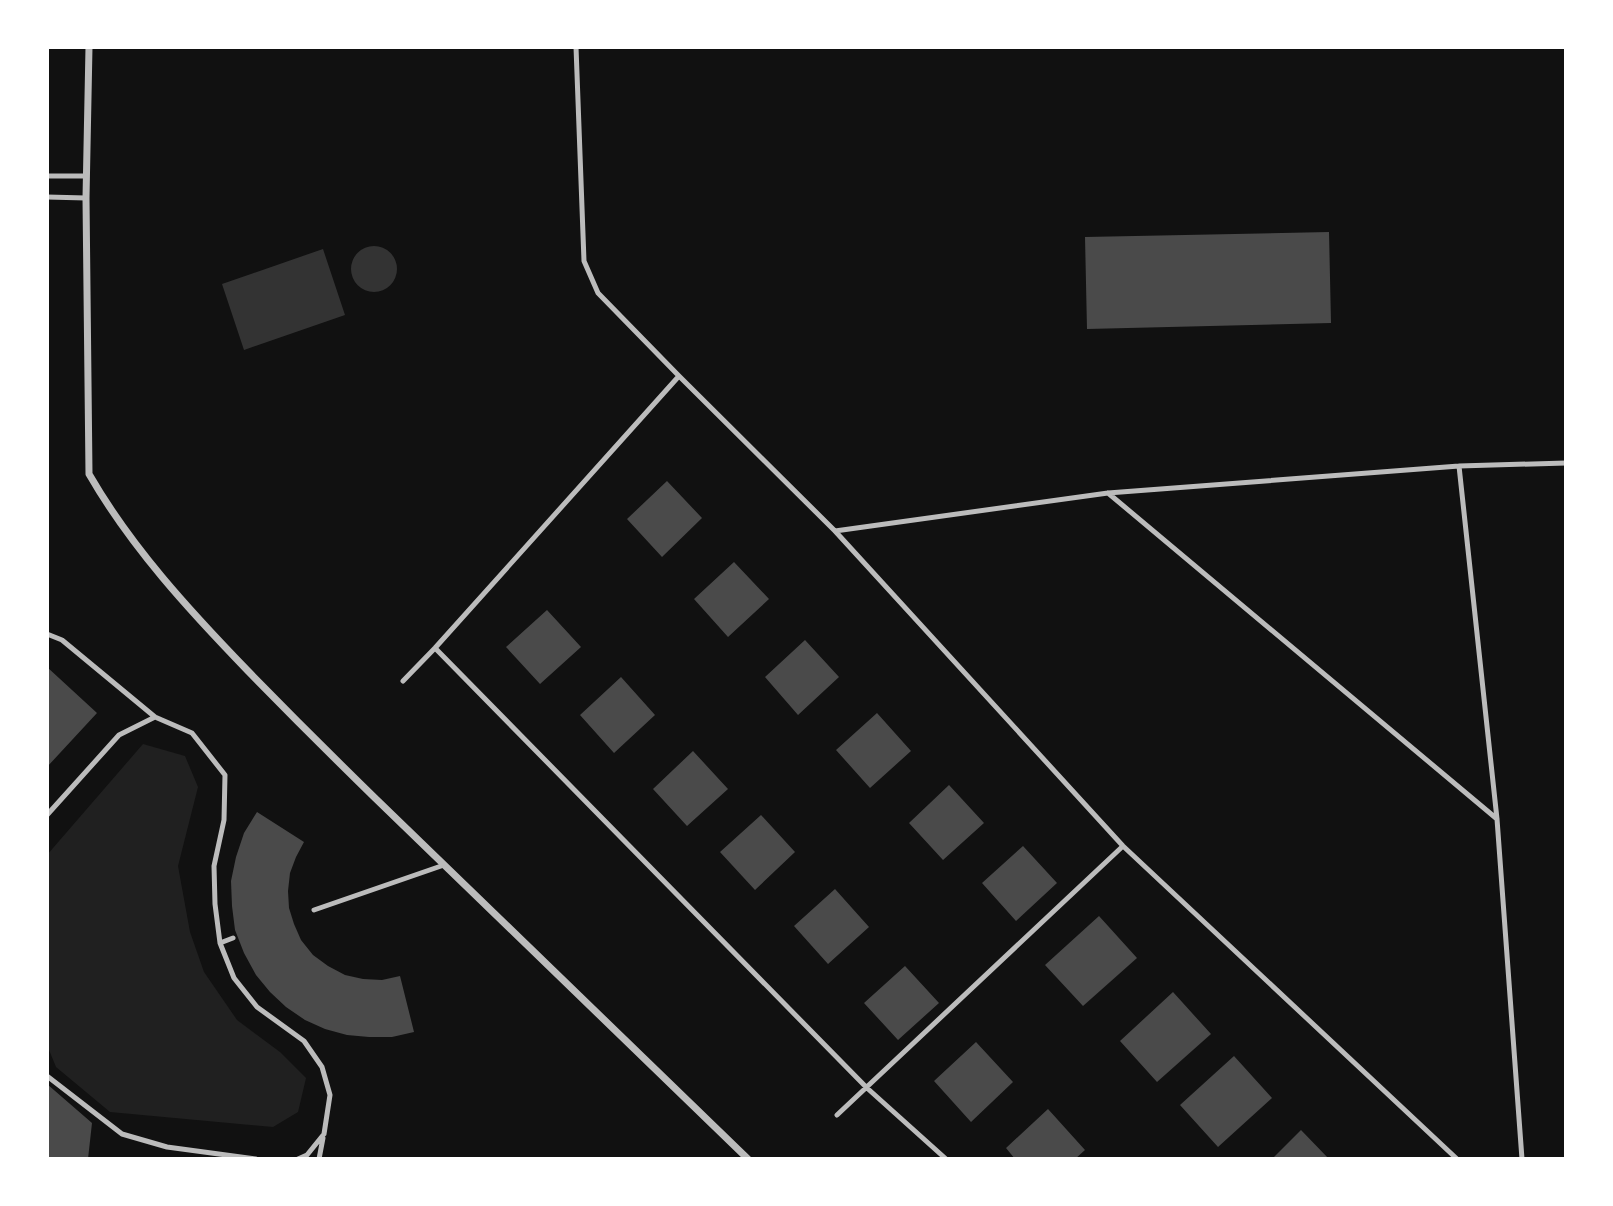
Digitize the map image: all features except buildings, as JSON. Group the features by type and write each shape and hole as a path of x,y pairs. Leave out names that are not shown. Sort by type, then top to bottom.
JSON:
{"street":[{"path":"89,47 86,176 89,474 107,506 138,547 215,636 335,759 748,1159"}],"lane":[{"path":"576,47 584,261 598,293 835,531 1123,846 1457,1159"},
{"path":"47,176 86,176"},
{"path":"47,197 86,198"},
{"path":"402,681 435,648 678,376"},
{"path":"835,531 1108,493 1460,466 1566,463"},
{"path":"1460,466 1497,819 1522,1159"},
{"path":"1108,493 1497,819"},
{"path":"47,634 62,640 155,717 192,733 225,775 224,820 214,866 219,943 234,978 257,1007 304,1041 322,1067 330,1095 319,1159"},
{"path":"435,648 867,1088 946,1159"},
{"path":"47,816 119,735 155,717"},
{"path":"837,1115 1123,846"},
{"path":"314,910 444,865"},
{"path":"219,943 233,938"},
{"path":"47,1076 122,1134 167,1147 256,1159"},
{"path":"298,1159 307,1155 324,1134"}],"shaded area":[{"path":"374,246 390,253 397,269 390,285 374,292 358,285 351,269 358,253"},
{"path":"323,249 345,315 244,350 222,284"},
{"path":"143,744 185,756 198,787 178,866 190,932 204,972 237,1020 280,1052 306,1078 298,1112 273,1127 110,1112 56,1067 47,1045 47,855"}]}
